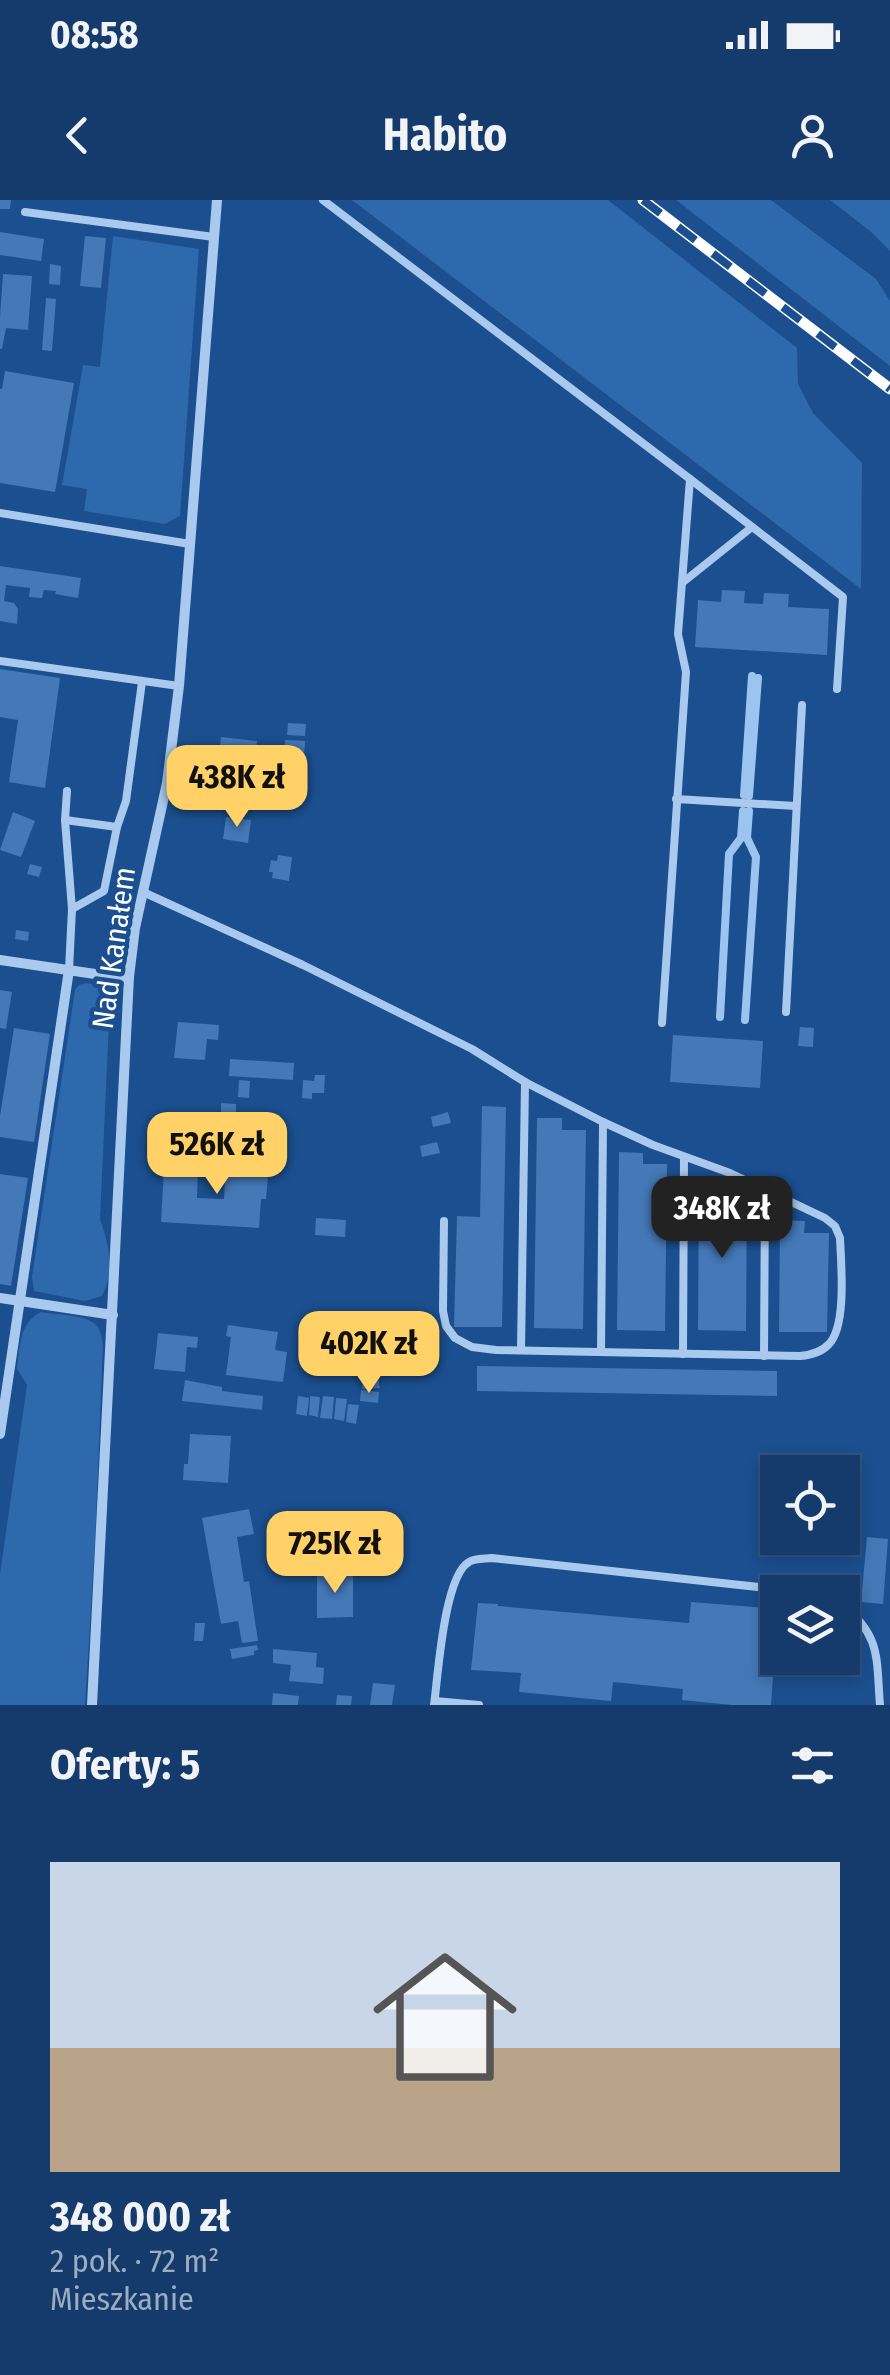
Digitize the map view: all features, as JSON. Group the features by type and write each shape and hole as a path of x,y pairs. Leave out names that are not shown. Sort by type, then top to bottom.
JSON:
{"street":[{"name":"Nad Kanałem","path":"92,1705 129,977 135,928 167,783 179,686 217,200"},
{"path":"0,960 129,977"},
{"path":"0,1434 69,970"},
{"path":"0,1298 112,1315"}],"lane":[{"path":"322,200 843,598 837,689"},
{"path":"25,212 214,238"},
{"path":"662,1023 686,672 678,634 690,479"},
{"path":"0,513 190,544"},
{"path":"682,583 752,527"},
{"path":"0,661 179,686"},
{"path":"72,908 104,891 126,802 142,682"},
{"path":"786,1012 802,705"},
{"path":"67,791 65,820 72,908 69,970"},
{"path":"676,799 796,806"},
{"path":"65,820 117,828"},
{"path":"143,892 303,965 472,1049 525,1082 604,1122 684,1158 730,1173 825,1218 835,1226 840,1238 840,1316 836,1334 828,1346 800,1356 472,1347 455,1338 446,1326 444,1220"},
{"path":"521,1350 525,1082"},
{"path":"601,1352 604,1122"},
{"path":"684,1158 684,1354"},
{"path":"764,1356 765,1189"},
{"path":"480,1705 435,1703 450,1594 458,1574 470,1561 492,1558 760,1587"},
{"path":"860,1620 875,1646 880,1703 870,1705"}],"shaded area":[{"path":"352,200 608,200 797,348 798,384 813,413 862,463 861,589"},
{"path":"676,200 771,200 876,279 890,301 890,366"},
{"path":"830,200 890,200 890,251 870,231"},
{"path":"113,236 199,249 180,516 165,524 84,511 87,489 62,485 83,365 100,367"},
{"path":"86,983 109,992 120,1012 109,1022 100,1219 108,1248 108,1277 102,1296 85,1301 34,1291 32,1277 75,990"},
{"path":"41,1312 80,1317 93,1323 103,1344 85,1705 0,1705 0,1574 27,1385 17,1369 25,1329"}],"building":[{"path":"0,200 11,200 10,209 0,209"},
{"path":"0,232 44,239 41,261 0,255"},
{"path":"85,236 106,238 101,288 80,286"},
{"path":"50,264 61,266 60,285 49,284"},
{"path":"3,274 32,276 28,330 6,328 0,349 0,317"},
{"path":"46,298 56,299 52,351 42,350"},
{"path":"5,371 74,383 55,492 0,483 0,389"},
{"path":"0,566 81,578 78,598 44,590 42,598 29,597 30,588 6,585 4,601 14,603 18,609 17,624 0,621"},
{"path":"722,590 745,591 744,603 763,604 764,593 789,594 788,607 829,609 827,655 695,647 698,600 721,602"},
{"path":"0,669 60,678 45,788 9,782 18,720 0,717"},
{"path":"288,723 306,724 305,736 287,735"},
{"path":"221,737 257,741 256,751 249,751 246,780 217,777"},
{"path":"285,740 305,741 304,761 297,760 297,770 303,770 302,792 282,791"},
{"path":"13,812 35,821 21,857 0,850"},
{"path":"226,817 251,820 248,843 223,839"},
{"path":"278,855 292,857 289,881 272,878 273,872 269,872 271,860 277,861"},
{"path":"30,864 42,867 39,877 27,874"},
{"path":"16,930 29,932 28,941 15,939"},
{"path":"0,990 12,992 6,1029 0,1028"},
{"path":"178,1022 219,1025 218,1040 207,1039 205,1060 174,1058"},
{"path":"800,1027 814,1028 813,1047 798,1046"},
{"path":"14,1028 50,1034 34,1142 0,1137"},
{"path":"673,1035 763,1041 760,1088 670,1082"},
{"path":"230,1059 294,1063 293,1080 229,1076"},
{"path":"315,1075 325,1075 324,1093 312,1093 312,1099 302,1098 303,1080 314,1081"},
{"path":"239,1080 250,1081 249,1098 238,1097"},
{"path":"221,1103 236,1104 236,1114 221,1113"},
{"path":"482,1106 506,1107 502,1327 454,1327 457,1216 480,1217"},
{"path":"448,1112 451,1123 433,1127 431,1117"},
{"path":"252,1113 266,1114 265,1134 246,1132"},
{"path":"537,1118 562,1118 562,1130 586,1130 583,1329 534,1328"},
{"path":"437,1142 440,1153 422,1157 420,1146"},
{"path":"619,1152 643,1153 643,1164 667,1164 665,1331 617,1330"},
{"path":"226,1161 269,1163 259,1228 161,1222 164,1169 198,1171 197,1198 224,1199"},
{"path":"0,1174 28,1178 11,1286 0,1284"},
{"path":"699,1185 723,1186 723,1198 747,1198 746,1331 698,1330"},
{"path":"316,1218 346,1220 345,1237 315,1235"},
{"path":"780,1220 805,1221 804,1233 829,1233 827,1332 779,1332"},
{"path":"228,1325 278,1332 275,1350 287,1352 283,1382 226,1375 231,1337 226,1336"},
{"path":"158,1333 198,1337 197,1348 187,1347 185,1372 154,1369"},
{"path":"302,1336 333,1340 331,1360 311,1358 311,1353 300,1352"},
{"path":"335,1339 349,1341 347,1363 333,1362"},
{"path":"351,1345 361,1346 358,1364 348,1363"},
{"path":"376,1366 380,1388 362,1389 358,1367"},
{"path":"477,1366 777,1371 777,1396 477,1391"},
{"path":"185,1380 222,1387 222,1391 263,1396 262,1410 182,1401"},
{"path":"361,1390 379,1392 378,1403 360,1401"},
{"path":"298,1396 309,1398 307,1416 296,1414"},
{"path":"310,1396 320,1397 318,1417 309,1415"},
{"path":"323,1396 334,1397 332,1419 320,1418"},
{"path":"336,1398 347,1399 344,1421 334,1419"},
{"path":"348,1404 359,1405 356,1424 346,1422"},
{"path":"190,1434 231,1436 228,1483 183,1480"},
{"path":"249,1509 254,1534 237,1537 244,1582 249,1581 258,1641 242,1643 238,1621 221,1624 202,1518"},
{"path":"867,1537 888,1539 883,1604 861,1602"},
{"path":"317,1574 353,1574 353,1617 317,1618"},
{"path":"691,1602 760,1608 760,1675 773,1675 771,1705 682,1700 683,1689 613,1682 611,1701 519,1692 521,1673 471,1670 478,1603 689,1623"},
{"path":"195,1623 205,1623 203,1641 194,1641"},
{"path":"257,1645 254,1655 232,1659 230,1649"},
{"path":"273,1649 317,1653 316,1667 324,1668 323,1684 289,1681 291,1665 273,1663"},
{"path":"373,1683 395,1685 392,1705 370,1705"},
{"path":"273,1693 299,1696 298,1705 272,1705"},
{"path":"337,1695 352,1696 351,1705 336,1705"}],"waterway":[{"path":"744,795 752,676"},
{"path":"749,796 758,678"},
{"path":"720,1017 729,854 741,838 743,811"},
{"path":"745,1020 756,857 747,838 749,811"}],"railway":[{"path":"643,200 890,389"}]}
